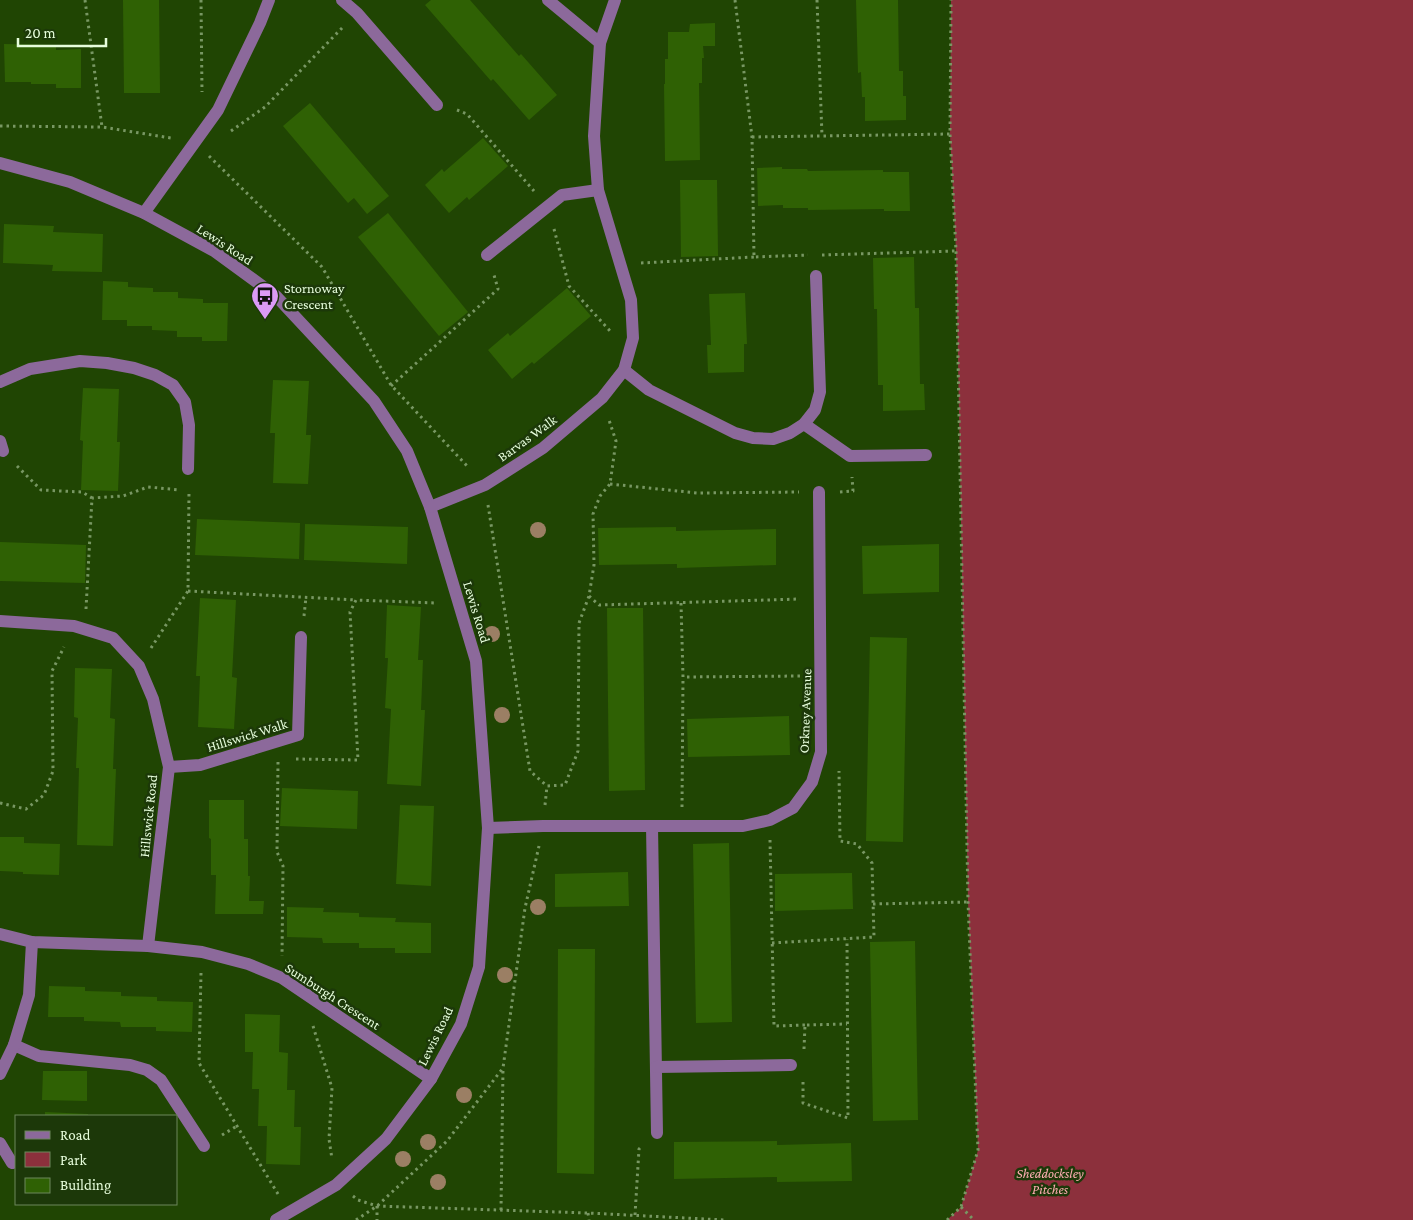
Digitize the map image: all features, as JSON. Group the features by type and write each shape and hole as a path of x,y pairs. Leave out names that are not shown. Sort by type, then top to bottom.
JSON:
{"street":[{"path":"144,213 218,110 260,23 269,0"},
{"path":"342,0 357,13 437,105"},
{"path":"548,0 600,43"},
{"name":"Barvas Walk","path":"430,507 485,486 543,448 602,398 624,370 633,338 631,300 598,190 594,136 600,43 614,0"},
{"name":"Lewis Road","path":"0,163 70,182 144,213 214,251 276,296 374,401 407,451 430,507 476,661 488,828 479,967 460,1024 431,1079 386,1139 336,1184 276,1220"},
{"path":"488,255 562,195 598,190"},
{"path":"624,370 649,390 735,433 753,438 773,439 790,433 804,424 815,410 820,392 816,276"},
{"path":"0,382 30,369 80,361 134,368 155,375 173,385 185,402 189,425 188,469"},
{"path":"804,424 850,456 926,455"},
{"name":"Orkney Avenue","path":"488,828 543,826 742,826 770,820 793,808 812,782 821,752 822,675 819,492"},
{"name":"Hillswick Road","path":"0,621 74,626 113,638 139,666 153,699 169,767 148,946"},
{"name":"Hillswick Walk","path":"169,767 200,765 298,735 301,637"},
{"path":"652,826 657,1133"},
{"name":"Sumburgh Crescent","path":"0,934 32,942 148,946 202,952 248,964 282,978 298,988 431,1079"},
{"path":"0,1074 14,1045 29,995 32,942"},
{"path":"14,1045 39,1056 130,1065 147,1070 161,1080 204,1146"},
{"path":"656,1067 791,1065"},
{"path":"0,1143 12,1163"}],"path":[{"path":"85,0 102,127"},
{"path":"201,0 202,99"},
{"path":"735,0 752,137 754,257"},
{"path":"817,0 822,136"},
{"path":"948,1220 961,1207 978,1150 968,902 956,251 950,134 951,0"},
{"path":"229,132 265,107 357,13"},
{"path":"0,126 102,127 196,142"},
{"path":"752,137 950,134"},
{"path":"620,264 754,257 956,251"},
{"path":"374,401 498,289 488,255"},
{"path":"1,446 41,490 82,492 92,498 123,496 148,487 190,491 188,591 139,666"},
{"path":"610,484 697,492 853,491 850,456"},
{"path":"0,803 26,809 44,795 53,771 52,671 74,626 87,608 92,498"},
{"path":"188,591 356,600 459,603"},
{"path":"589,596 599,605 820,598"},
{"path":"278,759 358,760 350,612 356,600"},
{"path":"681,603 683,677 682,827"},
{"path":"683,677 822,675"},
{"path":"279,741 276,852 283,866 282,978"},
{"path":"772,943 874,937 872,863 857,844 840,841 839,760 821,752"},
{"path":"501,1210 502,1068 525,908 543,826 547,786"},
{"path":"770,820 774,1026 848,1024"},
{"path":"873,904 968,902"},
{"path":"804,1074 803,1103 848,1118 847,939"},
{"path":"202,952 199,1063 288,1212"},
{"path":"298,988 314,1028 332,1088 329,1139 336,1184 358,1200 376,1206 588,1213 725,1220"},
{"path":"804,1055 805,1025"},
{"path":"356,1220 376,1206 447,1141 502,1068"},
{"path":"635,1215 639,1149 657,1133"},
{"path":"376,1206 377,1220"},
{"path":"961,1207 974,1220"},
{"path":"588,1213 589,1220"}],"green space":[{"name":"Sheddocksley Pitches","path":"951,0 1413,0 1413,1220 947,1220 961,1207 978,1150 968,902 956,251 950,134"}],"building":[{"path":"123,0 159,0 160,93 124,93"},
{"path":"431,0 470,0 519,56 521,54 557,95 529,120 493,79 491,81 425,5"},
{"path":"856,0 898,0 899,71 903,71 903,96 906,96 906,120 865,121 865,97 862,97 861,72 858,73"},
{"path":"715,23 715,46 703,46 702,83 699,83 700,160 665,161 664,84 665,59 668,59 668,32 689,32 690,24"},
{"path":"4,44 56,45 56,50 81,49 81,88 56,88 56,84 31,84 31,82 5,82"},
{"path":"310,103 389,196 367,214 354,198 348,203 283,126"},
{"path":"483,138 508,166 469,200 467,197 449,213 425,185 442,169 444,172"},
{"path":"782,167 782,169 807,169 808,171 883,170 883,172 909,172 910,211 884,211 884,209 808,210 808,208 783,208 783,205 758,206 757,168"},
{"path":"680,180 717,180 718,256 681,257"},
{"path":"388,213 468,312 439,336 358,237"},
{"path":"4,224 54,226 53,232 103,234 102,272 52,271 53,265 3,263"},
{"path":"914,257 915,308 919,308 920,384 924,384 925,410 883,411 883,385 878,385 877,309 874,309 873,258"},
{"path":"103,281 128,282 128,287 153,288 153,292 178,292 178,298 203,299 203,303 228,303 227,341 202,341 202,337 177,337 177,331 152,330 152,326 127,326 127,320 102,320"},
{"path":"567,288 591,316 534,364 532,362 512,379 488,350 508,333 510,336"},
{"path":"745,293 747,344 744,344 744,372 708,373 707,345 711,345 709,294"},
{"path":"273,380 309,381 306,435 311,435 308,484 273,483 275,433 270,433"},
{"path":"83,388 119,389 117,442 120,442 118,491 81,490 83,441 80,440"},
{"path":"197,519 300,523 299,559 195,555"},
{"path":"305,524 408,527 407,564 304,560"},
{"path":"676,527 676,531 776,529 776,565 677,568 677,564 599,565 598,528"},
{"path":"0,542 86,545 85,583 0,581"},
{"path":"939,544 939,592 863,594 862,546"},
{"path":"200,598 236,600 232,677 237,678 234,729 198,727 200,676 196,676"},
{"path":"387,605 421,607 418,660 423,660 421,710 425,710 421,786 387,784 391,709 385,708 388,658 385,658"},
{"path":"607,608 643,608 645,790 609,791"},
{"path":"870,637 907,638 903,842 866,841"},
{"path":"75,668 112,669 110,718 115,719 113,769 116,769 113,846 77,845 79,768 76,768 78,718 74,717"},
{"path":"789,716 790,755 688,757 687,719"},
{"path":"282,788 358,791 357,829 280,826"},
{"path":"209,800 244,800 244,839 248,839 248,876 250,876 249,901 264,901 263,914 215,914 216,875 211,875"},
{"path":"400,805 434,806 431,886 396,884"},
{"path":"0,837 24,837 24,843 60,844 59,875 0,871"},
{"path":"729,843 732,1022 696,1023 693,844"},
{"path":"628,872 629,906 555,907 555,874"},
{"path":"852,873 853,909 775,911 775,874"},
{"path":"287,907 324,908 323,912 359,913 359,917 396,918 395,922 431,923 431,953 395,953 395,948 359,948 359,943 323,943 322,938 287,937"},
{"path":"915,941 918,1120 873,1121 870,942"},
{"path":"558,949 595,949 594,1174 557,1173"},
{"path":"49,986 85,987 85,991 121,992 121,996 157,997 157,1001 193,1002 192,1032 156,1031 156,1027 121,1027 120,1022 84,1021 84,1017 48,1017"},
{"path":"245,1014 280,1015 279,1052 288,1053 287,1090 295,1090 294,1127 301,1127 300,1165 266,1164 267,1126 258,1126 259,1089 252,1089 253,1052 245,1052"},
{"path":"43,1071 87,1071 87,1101 42,1100"},
{"path":"45,1112 88,1114 88,1115 45,1115"},
{"path":"777,1141 777,1145 851,1143 852,1181 777,1182 777,1177 674,1179 674,1142"}],"place":[{"name":"Stornoway Crescent","path":"265,320"}]}
